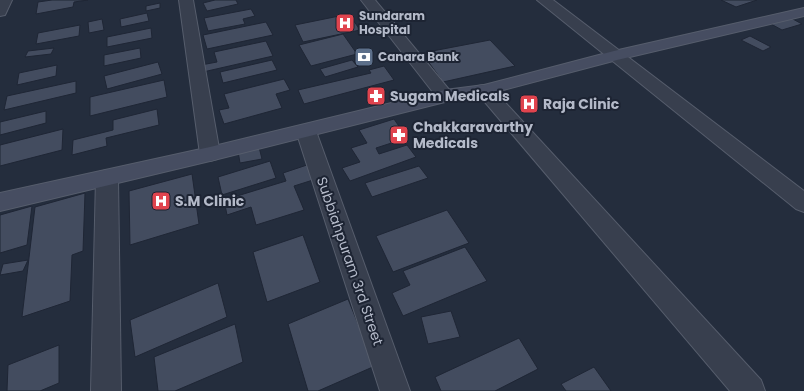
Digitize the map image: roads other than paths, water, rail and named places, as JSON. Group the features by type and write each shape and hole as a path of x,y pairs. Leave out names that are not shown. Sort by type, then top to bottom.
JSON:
{"main road":[{"path":"0,202 210,154 445,96 484,90 614,56 804,12"}],"street":[{"path":"186,0 210,154"},
{"path":"368,0 445,96"},
{"path":"544,0 804,203"},
{"path":"484,90 750,391"},
{"name":"Subbiahpuram 3rd Street","path":"306,130 395,391"},
{"path":"106,391 107,178"}],"place":[{"name":"Sundaram Hospital","path":"345,23"},
{"name":"Canara Bank","path":"364,57"},
{"name":"Sugam Medicals","path":"376,96"},
{"name":"Raja Clinic","path":"529,104"},
{"name":"Chakkaravarthy Medicals","path":"399,135"},
{"name":"S.M Clinic","path":"161,201"}]}
